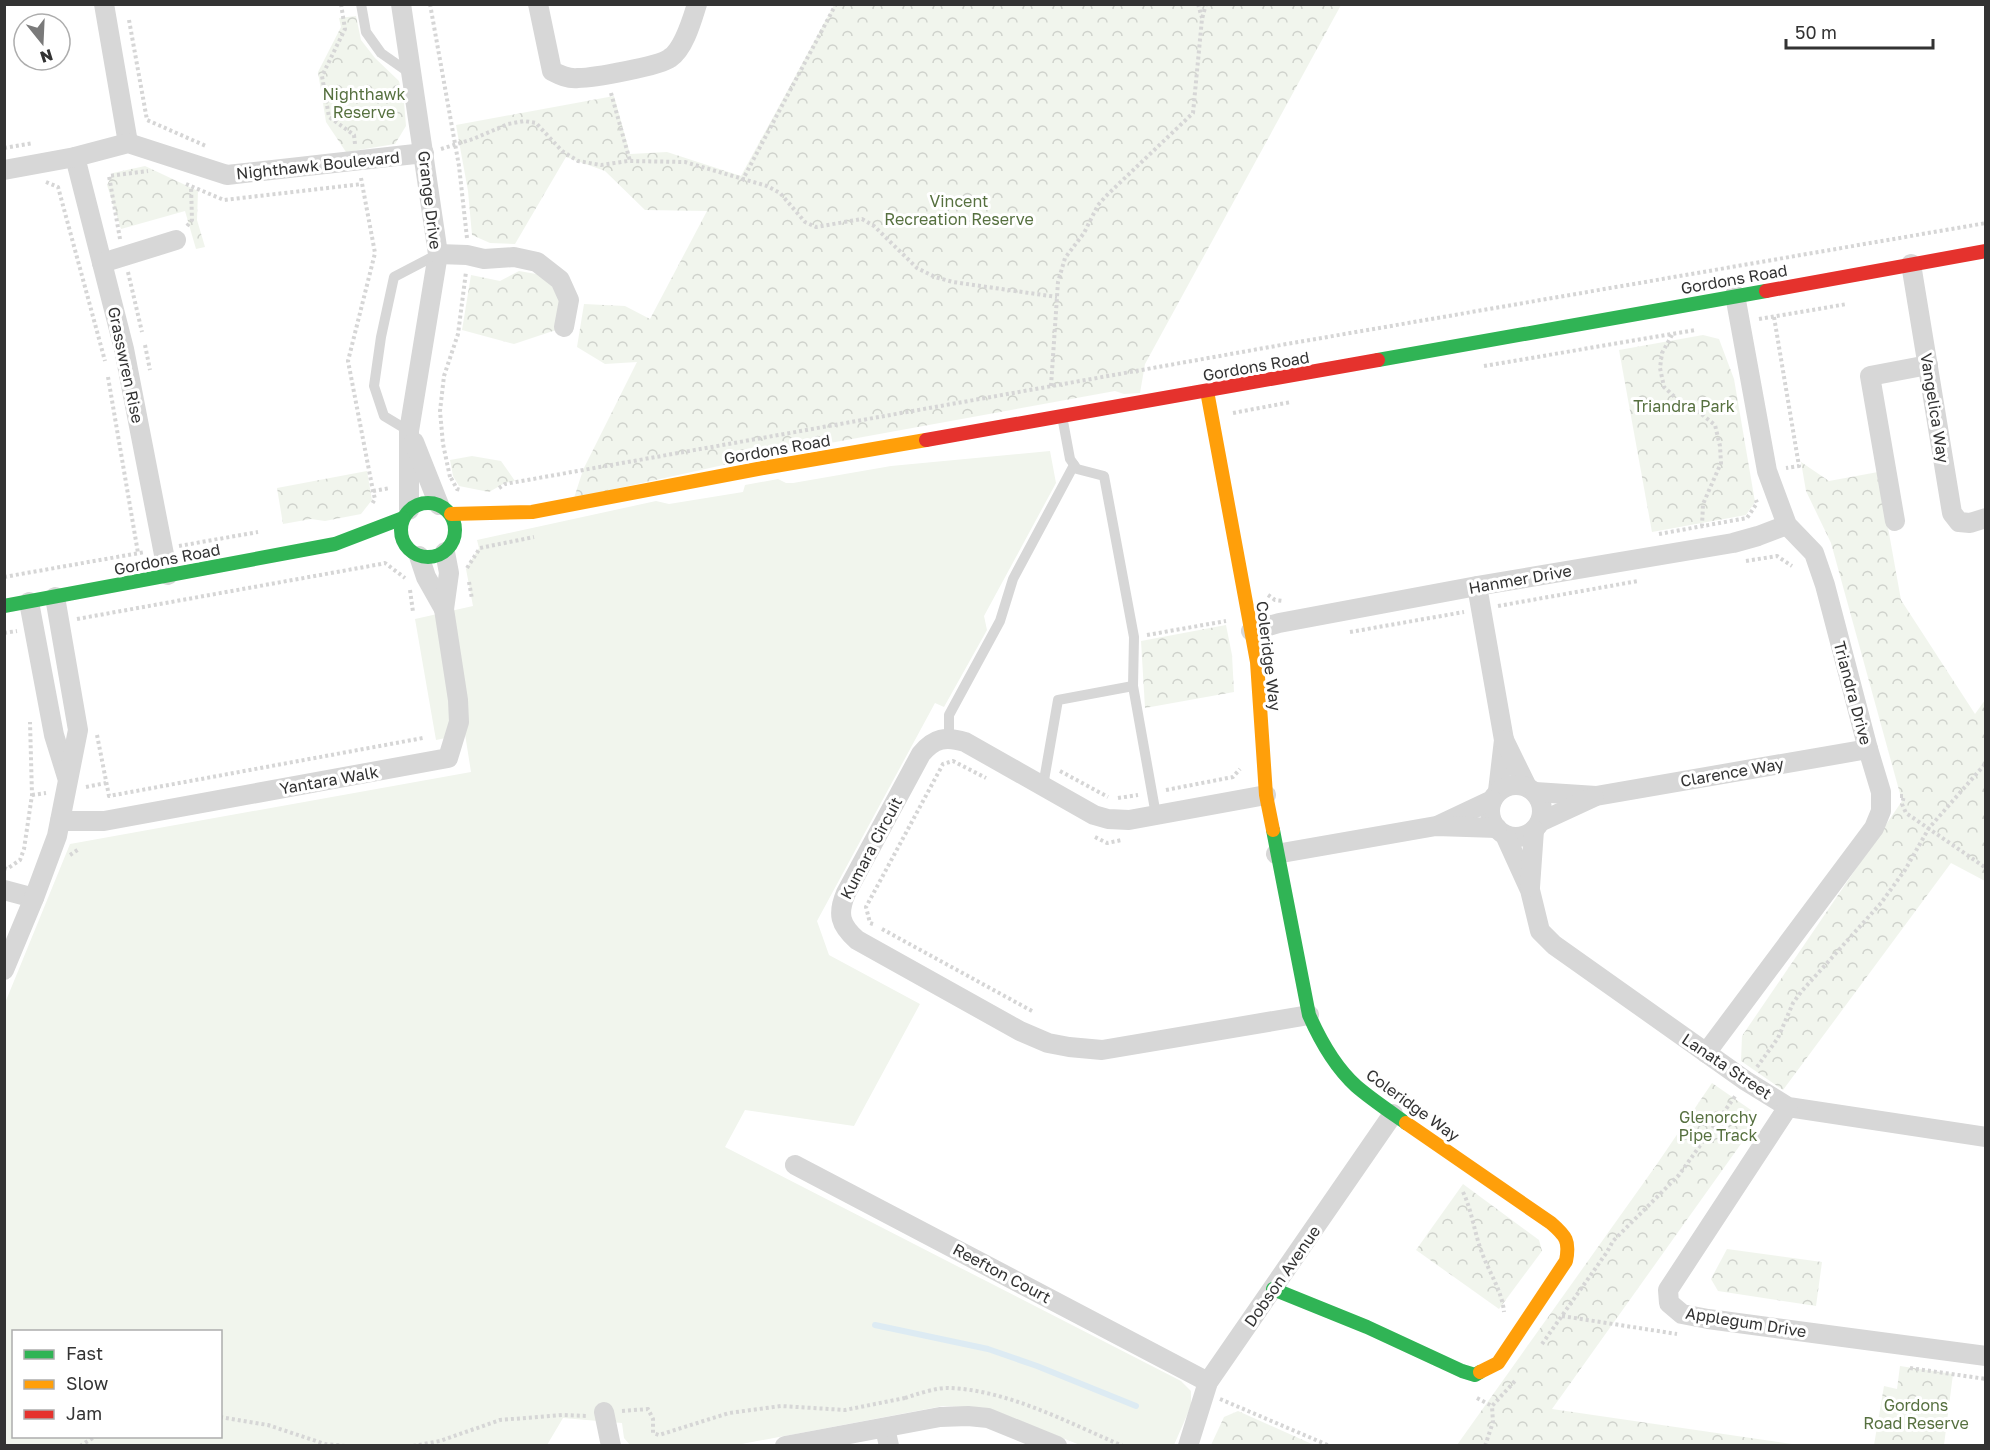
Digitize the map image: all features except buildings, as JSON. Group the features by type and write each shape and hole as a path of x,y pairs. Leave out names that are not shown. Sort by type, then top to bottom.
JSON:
{"street":[{"path":"4,170 75,157 128,143 104,4"},
{"name":"Grange Drive","path":"401,4 438,254 409,431 409,485 406,514"},
{"path":"538,4 552,71 577,79 656,64 670,58 690,27 697,4"},
{"name":"Nighthawk Boulevard","path":"128,143 227,176 357,152 424,153"},
{"name":"Grasswren Rise","path":"75,157 124,349 177,574"},
{"path":"102,263 176,240"},
{"name":"Gordons Road","path":"494,526 532,512 763,468 1207,392 1986,251"},
{"path":"438,254 467,255 484,260 514,257 537,262 560,280 569,300 564,327"},
{"name":"Vangelica Way","path":"1911,264 1952,513 1959,522 1970,523 1986,518"},
{"name":"Triandra Drive","path":"1706,1053 1874,828 1881,811 1881,795 1825,585 1814,553 1787,525 1767,471 1736,295"},
{"path":"1895,521 1870,376 1928,365"},
{"name":"Coleridge Way","path":"1207,392 1257,662 1266,795 1309,1015 1319,1037 1355,1085 1564,1234 1569,1247 1566,1260 1498,1363 1475,1375 1273,1288"},
{"path":"409,431 429,481 456,528 449,547"},
{"path":"445,510 424,503 406,514 400,534 407,551 428,558 437,556 468,536"},
{"name":"Gordons Road","path":"445,510 532,512"},
{"name":"Gordons Road","path":"6,605 335,544 406,514"},
{"name":"Hanmer Drive","path":"1251,631 1279,623 1477,586 1733,543 1787,525"},
{"name":"Gordons Road","path":"335,544 364,546"},
{"name":"Yantara Walk","path":"60,821 104,821 448,758 459,722 458,700 444,609 449,573 449,547"},
{"name":"Yantara Walk","path":"407,551 426,577 444,609"},
{"path":"1276,855 1436,826 1501,832 1520,837 1530,834 1537,826 1542,818 1539,797 1531,790 1504,740 1477,586"},
{"path":"4,970 57,836 78,730 68,621 63,595"},
{"path":"29,602 24,629 68,780"},
{"path":"949,738 965,742 1094,814 1108,819 1129,820 1266,795"},
{"name":"Kumara Circuit","path":"949,738 940,739 929,745 921,754 846,893 841,906 841,919 846,931 857,940 1020,1031 1069,1047 1102,1050 1309,1015"},
{"path":"1501,832 1493,825 1489,815 1490,804 1495,796 1504,740"},
{"name":"Clarence Way","path":"1531,790 1596,796 1868,748"},
{"path":"1436,826 1495,796 1512,784 1531,790"},
{"name":"Clarence Way","path":"1537,826 1596,796"},
{"name":"Lanata Street","path":"1530,890 1537,826"},
{"name":"Lanata Street","path":"1501,832 1530,890 1540,931 1554,945 1746,1082 1788,1107 1986,1137"},
{"path":"4,890 34,898"},
{"name":"Applegum Drive","path":"1788,1107 1668,1290 1669,1304 1682,1314 1708,1319 1986,1356"},
{"name":"Dobson Avenue","path":"1188,1446 1207,1387 1393,1114"},
{"name":"Reefton Court","path":"795,1165 1207,1387"},
{"path":"604,1413 611,1446"},
{"path":"785,1446 887,1437 940,1417 968,1416 988,1418 1057,1446"}],"lane":[{"path":"361,4 366,32 381,53 412,74"},
{"path":"409,431 384,416 374,386 381,338 394,277 438,254"},
{"path":"1062,416 1070,459 1074,465 1077,469 1104,476 1134,637 1133,686 1156,815"},
{"path":"949,738 949,715 1000,621 1013,579 1074,465"},
{"path":"1043,786 1058,700 1133,686"}],"path":[{"path":"341,4 345,29 322,76 329,117 354,135 375,253 348,361 375,499 371,507"},
{"path":"742,181 836,4"},
{"path":"1198,4 1202,19"},
{"path":"1051,387 1058,282 1065,258 1084,233 1098,205 1193,113 1202,19 1206,4"},
{"path":"128,16 147,120 209,147"},
{"path":"610,93 630,161"},
{"path":"424,153 472,140 508,123 524,121 536,123 562,151 579,161 601,165 630,161 684,162 742,181 767,186 780,193 805,222 816,227 862,219 874,225 917,268 935,277 953,282 1057,297"},
{"path":"4,148 37,142"},
{"path":"344,144 357,152"},
{"path":"142,333 123,255 109,176 156,171"},
{"path":"37,184 48,182 58,187 105,362"},
{"path":"183,183 224,200 362,184"},
{"path":"176,240 192,220 191,186"},
{"path":"497,489 505,484 1986,223"},
{"path":"1664,278 1672,334 1662,353 1660,368 1664,387 1678,400 1715,425 1720,446 1721,464 1703,504 1702,526"},
{"path":"1740,321 1847,304"},
{"path":"1767,471 1799,466 1774,317"},
{"path":"1477,365 1488,367 1706,328"},
{"path":"145,344 151,377"},
{"path":"107,373 138,553"},
{"path":"1213,428 1233,413 1302,400"},
{"path":"1233,413 1235,424"},
{"path":"429,481 450,477 457,489 469,492"},
{"path":"373,491 409,485"},
{"path":"1656,534 1747,518 1756,503 1755,494"},
{"path":"4,577 263,531"},
{"path":"449,573 466,570 480,548 537,537"},
{"path":"172,547 177,574 191,598"},
{"path":"67,566 63,595 68,621 385,563 409,581 413,612"},
{"path":"1266,594 1279,602 1290,600"},
{"path":"6,605 24,629"},
{"path":"1134,637 1229,621"},
{"path":"4,633 24,629"},
{"path":"16,642 24,629"},
{"path":"4,868 7,869 20,860 24,849 32,795 30,720"},
{"path":"96,725 109,796 423,738"},
{"path":"994,783 953,761 943,764 866,906 870,922 1032,1011"},
{"path":"1536,1352 1613,1241 1674,1180 1778,1038 1793,1003 1801,992 1881,903 1905,870 1929,828 1986,763"},
{"path":"1881,795 1904,796 1903,808 1986,868"},
{"path":"1086,832 1107,843 1129,839"},
{"path":"1460,1186 1469,1206 1480,1250 1497,1286 1504,1311 1498,1321 1518,1333"},
{"path":"1485,1446 1493,1422 1492,1406 1515,1381"},
{"path":"1207,1387 1330,1446"},
{"path":"413,1446 440,1441 500,1420 562,1415 587,1416 648,1409 653,1419 653,1432 659,1435 729,1413 781,1406 845,1410 905,1398"},
{"path":"222,1417 268,1425 325,1444 346,1446"},
{"path":"80,1446 94,1438"}],"green space":[{"name":"Vincent Recreation Reserve","path":"834,5 1341,5 1145,364 1140,393 1124,394 1115,391 786,451 574,498 583,470 637,362 605,364 577,347 584,304 625,306 650,319 707,211 645,210 605,171 566,157 515,244 490,243 472,235 468,191 456,125 614,96 630,154 667,152 741,176"},
{"name":"Nighthawk Reserve","path":"356,16 361,40 375,58 399,81 406,126 395,144 346,152 326,122 318,72 341,27 339,18"},
{"path":"145,166 198,191 197,220 205,247 196,249 185,211 121,229 107,185 113,173"},
{"path":"519,271 542,275 563,299 556,330 514,344 462,330 471,275 500,281"},
{"name":"Triandra Park","path":"1703,335 1719,339 1734,379 1755,502 1746,515 1652,532 1619,350"},
{"path":"1050,451 1056,483 984,616 987,630 944,707 935,703 817,921 829,955 920,1004 854,1126 745,1110 725,1147 1181,1381 1191,1391 1191,1406 1174,1445 1080,1445 986,1408 943,1406 731,1446 630,1445 624,1438 622,1423 563,1418 547,1445 5,1446 5,1003 70,844 471,772 465,734 436,740 415,619 473,606 466,569 479,548 477,540 656,501 669,504 743,492 745,485 778,479 786,483 891,466"},
{"path":"472,456 501,461 515,481 505,483 489,492 459,486 453,476 450,460"},
{"path":"1801,462 1829,481 1878,472 1901,600 1975,714 1985,700 1985,881 1951,863 1783,1090 1741,1061 1742,1036 1902,801 1831,543 1806,491"},
{"path":"367,471 372,500 361,514 325,521 311,519 283,524 277,488"},
{"path":"1226,625 1232,655 1234,692 1145,708 1141,641"},
{"name":"Glenorchy Pipe Track","path":"1712,1083 1751,1110 1753,1127 1552,1409 1799,1445 1457,1445 1657,1164"},
{"path":"1463,1184 1539,1240 1542,1251 1499,1309 1416,1250"},
{"path":"1727,1249 1822,1262 1816,1306 1718,1291 1711,1279"},
{"name":"Gordons Road Reserve","path":"1900,1366 1953,1374 1944,1445 1874,1445 1884,1386 1897,1389"},
{"path":"1238,1411 1314,1445 1211,1445 1224,1417"}],"waterway":[{"path":"875,1325 988,1349 1136,1406"}],"traffic: fast":[{"path":"1378,360 1766,291"},
{"path":"423,503 433,503 443,507 451,515 455,530 451,545 443,553 433,557 423,557 413,553 405,545 401,535 401,525 405,515 413,507 423,503"},
{"path":"4,606 335,544 403,518"},
{"path":"1273,830 1309,1015 1329,1053 1348,1079 1406,1123"},
{"path":"1273,1289 1367,1327 1462,1371 1475,1375 1480,1372"}],"traffic: slow":[{"path":"1207,391 1257,662 1266,795 1273,830"},
{"path":"451,514 532,512 926,440"},
{"path":"1406,1123 1551,1223 1566,1239 1566,1261 1498,1363 1480,1372"}],"traffic: jam":[{"path":"1766,291 1986,251"},
{"path":"926,440 1378,360"}]}
